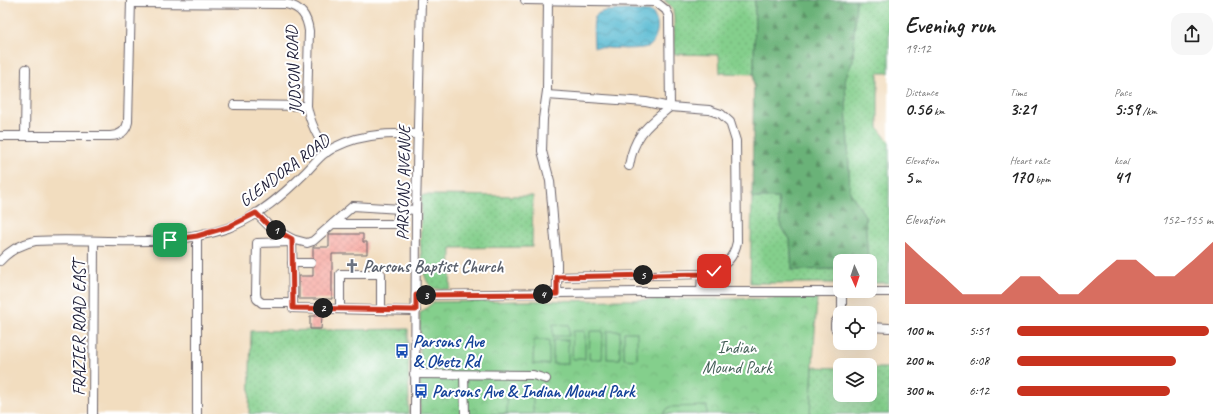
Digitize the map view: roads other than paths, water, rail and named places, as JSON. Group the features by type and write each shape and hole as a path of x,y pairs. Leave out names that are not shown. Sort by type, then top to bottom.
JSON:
{"street":[{"name":"PARSONS AVENUE","path":"415,414 416,210 421,0"},
{"path":"525,0 656,2 664,8 669,16 670,107"},
{"path":"548,0 546,95 543,118 542,151 550,181 557,263 557,294"},
{"path":"0,136 110,136 118,135 125,130 128,125 131,2"},
{"name":"JUDSON ROAD","path":"131,2 286,4 299,9 305,15 309,31 308,106 314,129 327,152"},
{"path":"26,68 26,136"},
{"path":"546,95 646,102 670,107 709,110 721,114 730,122 736,141 737,242 732,257 725,264 714,271 702,274 557,277"},
{"path":"234,105 308,106"},
{"path":"630,166 634,146 639,136 654,120 670,107"},
{"name":"GLENDORA ROAD","path":"2,258 14,249 35,241 170,240 197,236 228,227 256,213 277,198 306,172 319,157 327,152 352,140 373,135 393,133 419,134"},
{"path":"293,303 262,303 257,299 257,243 292,241 307,243 313,241 353,206 416,210"},
{"path":"332,224 398,224 398,210"},
{"path":"256,213 270,227 292,241"},
{"path":"197,236 197,414"},
{"name":"FRAZIER ROAD EAST","path":"93,414 94,241"},
{"path":"292,241 293,308 416,310"},
{"path":"292,263 311,263"},
{"path":"340,309 340,274 381,274 381,310"},
{"path":"701,292 702,274"},
{"path":"416,295 833,292"},
{"path":"877,292 889,292"},
{"path":"877,327 889,328"},
{"path":"414,374 533,376 546,380"},
{"path":"464,375 465,414"}],"water":[{"path":"629,10 652,12 657,26 653,43 645,48 631,49 594,47 593,25 594,19 597,15 601,12"}],"place":[{"name":"Parsons Baptist Church","path":"352,266"},
{"name":"Parsons Ave & Obetz Rd","path":"402,351"},
{"name":"Parsons Ave & Indian Mound Park","path":"421,391"}],"park label":[{"name":"Indian Mound Park","path":"737,357"}]}
